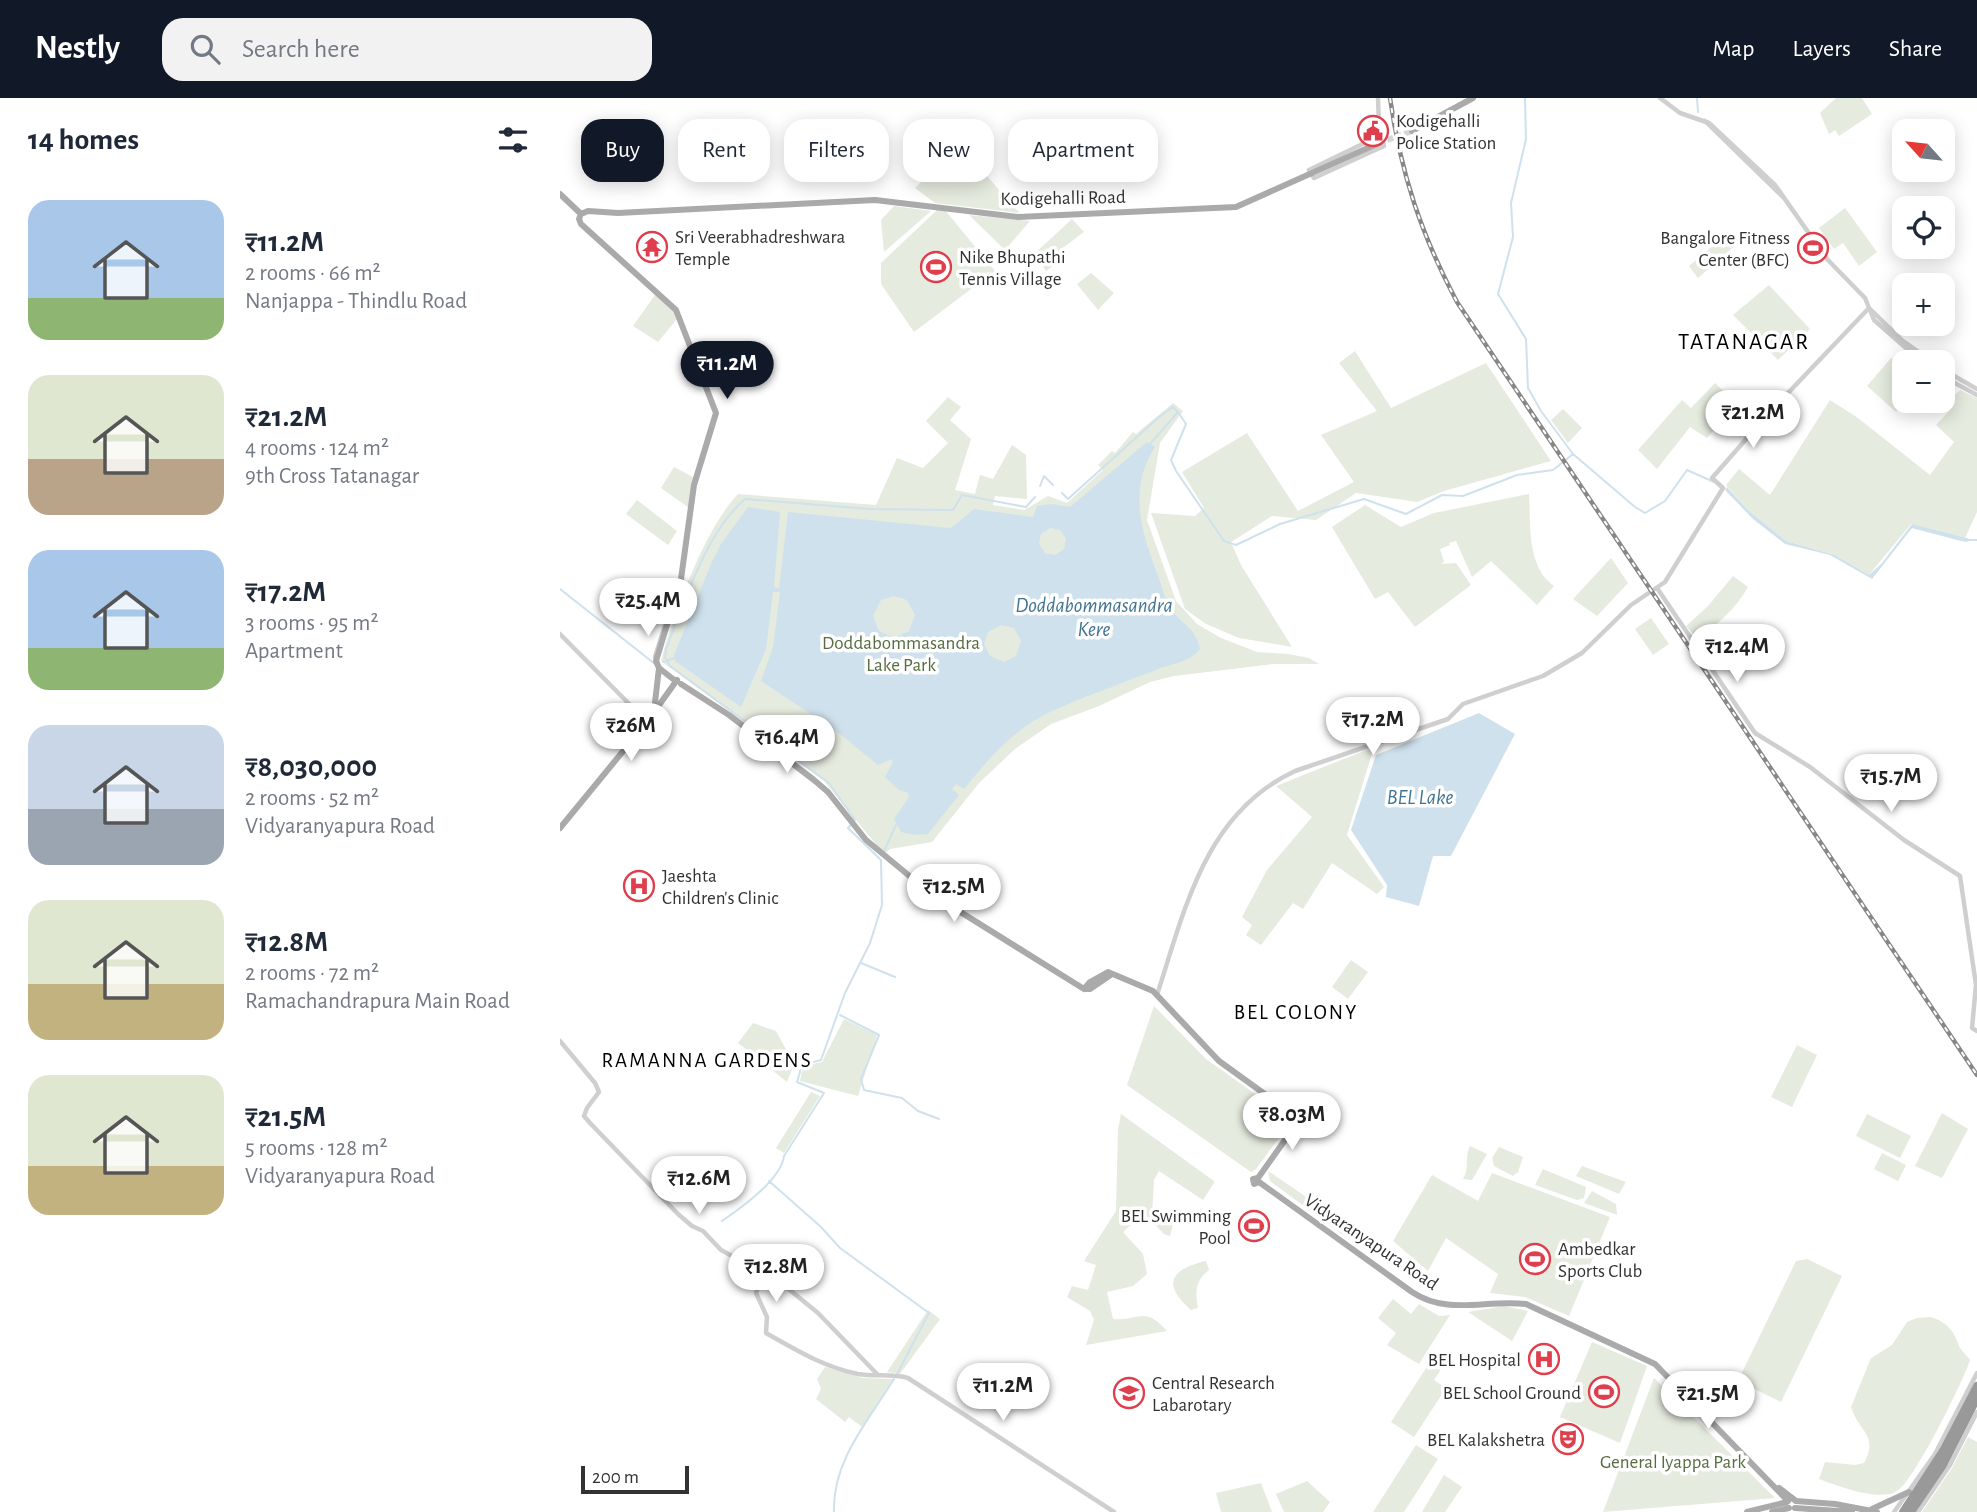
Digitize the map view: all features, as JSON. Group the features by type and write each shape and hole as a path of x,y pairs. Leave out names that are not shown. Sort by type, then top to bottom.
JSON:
{"highway":[{"path":"1903,1512 1943,1451 1977,1386"},
{"path":"1911,1512 1943,1465 1977,1398"}],"main road":[{"path":"1412,131 1474,98"},
{"name":"Kodigehalli Road","path":"582,214 589,211 618,213 876,200 1018,217 1236,207 1382,144"},
{"path":"560,194 582,214 579,219 581,224 676,310 716,410 694,485 685,565 667,621 654,713"},
{"path":"659,667 814,780 828,792 866,840 930,893 1084,989 1102,974 1112,974 1124,976 1157,995"},
{"path":"560,828 677,681"},
{"name":"Vidyaranyapura Road","path":"1157,995 1219,1061 1291,1113 1295,1126 1259,1180 1429,1302 1450,1307 1504,1302 1526,1304 1630,1351 1657,1360 1791,1503"},
{"path":"1747,1512 1791,1503 1873,1511 1909,1492"},
{"path":"1772,1512 1791,1503 1852,1512"}],"street":[{"path":"1378,98 1382,144"},
{"path":"1661,98 1680,113 1705,121 1775,185 1827,259 1865,298 1874,320 1908,350"},
{"path":"1311,173 1309,170 1381,135"},
{"path":"1869,308 1916,350"},
{"path":"1157,995 1203,863 1220,834 1257,795 1273,782 1295,771 1448,719 1463,704 1543,676 1582,653 1631,605 1665,582 1723,488 1712,478 1769,413 1869,308"},
{"path":"1955,380 1977,389"},
{"path":"1955,381 1977,395"},
{"path":"1657,588 1755,733 1819,774 1904,840 1960,876 1976,985 1975,1031"},
{"path":"560,634 647,722"},
{"path":"560,1041 599,1091 586,1108 584,1116 685,1220 703,1231 721,1250 780,1282 818,1313 877,1374"},
{"path":"764,1274 756,1293 766,1317 766,1333 807,1357 831,1366 862,1375 900,1376 922,1386 1114,1512"},
{"path":"1894,1512 1935,1454 1977,1373"},
{"path":"1918,1512 1950,1465 1977,1412"}],"green space":[{"path":"1836,98 1862,98 1872,114 1839,136 1835,130 1829,134 1820,113"},
{"path":"921,182 993,182 1020,213 935,203 915,188"},
{"path":"894,206 931,211 884,252 881,220"},
{"path":"1845,208 1877,252 1859,266 1843,243 1834,249 1819,228"},
{"name":"Nike Bhupathi Tennis Village","path":"938,209 945,210 995,271 914,332 881,284 881,263"},
{"path":"969,215 1030,221 1005,250"},
{"path":"1072,219 1084,232 1052,256 1057,263 1046,271 1034,254"},
{"path":"1728,233 1738,243 1698,278 1689,266"},
{"path":"1091,273 1114,293 1098,310 1077,284"},
{"path":"1769,285 1810,329 1778,360 1733,315"},
{"path":"655,295 675,313 677,319 658,342 633,326"},
{"path":"1355,351 1391,408 1486,363 1551,461 1444,491 1417,502 1356,493 1316,520 1272,516 1231,542 1241,565 1292,647 1239,638 1206,624 1185,609 1151,513 1195,516 1204,508 1182,472 1247,433 1298,511 1354,482 1321,435 1377,411 1339,363"},
{"path":"1891,358 1892,359 1892,408 1867,386"},
{"path":"1715,383 1737,404 1707,438 1690,427 1657,469 1638,450 1682,400 1691,408"},
{"path":"1960,390 1977,398 1977,512 1965,538 1911,524 1869,575 1835,555 1786,541 1748,510 1726,485 1739,469 1770,495 1830,400 1858,418 1930,475 1954,442 1936,425 1947,413 1955,413 1955,395"},
{"name":"Doddabommasandra Kere","path":"948,397 961,407 950,420 971,439 955,490 975,494 980,475 993,479 1012,445 1026,455 1027,499 995,496 993,505 1024,510 1048,496 1067,503 1103,470 1098,465 1112,451 1115,453 1133,432 1136,434 1173,403 1183,411 1160,443 1147,520 1176,601 1197,624 1221,638 1257,652 1309,658 1319,664 1274,664 1174,676 1150,682 1099,706 1051,724 1015,749 979,783 932,842 890,849 884,854 824,781 661,661 673,620 702,550 738,494 876,505 897,458 923,468 948,443 926,421"},
{"path":"1563,409 1582,428 1568,443 1551,420"},
{"path":"674,467 693,477 689,508 661,488"},
{"path":"1529,494 1534,556 1545,578 1554,586 1537,605 1491,561 1472,577 1456,541 1449,543 1450,545 1440,549 1444,562 1441,564 1456,563 1471,585 1415,627 1388,592 1375,599 1332,527 1365,505 1401,527 1434,513"},
{"path":"637,500 677,531 668,545 626,514"},
{"path":"1611,558 1628,583 1597,616 1573,599"},
{"path":"1733,576 1748,587 1726,616 1697,638 1686,626 1708,606"},
{"path":"1651,618 1669,644 1653,655 1635,629"},
{"path":"1374,747 1347,835 1384,887 1377,894 1332,863 1303,909 1293,903 1261,945 1246,935 1252,925 1242,917 1267,870 1312,817 1276,786"},
{"path":"1351,960 1368,972 1348,999 1332,987"},
{"path":"1154,1006 1206,1059 1289,1118 1289,1124 1256,1169 1251,1172 1127,1085"},
{"path":"844,1019 877,1035 858,1096 800,1081 803,1066 822,1062"},
{"path":"753,1023 776,1031 794,1064 787,1082 738,1043"},
{"path":"1797,1045 1817,1055 1792,1107 1771,1097"},
{"path":"811,1092 820,1096 784,1153 776,1148"},
{"path":"1942,1113 1968,1129 1942,1178 1915,1166"},
{"path":"1121,1114 1214,1183 1203,1200 1159,1171 1154,1180 1152,1216 1156,1212 1162,1214 1161,1220 1173,1224 1170,1236 1164,1234 1144,1213 1123,1232 1143,1254 1147,1274 1133,1286 1107,1292 1113,1319 1147,1316 1167,1331 1086,1345 1094,1320 1090,1311 1067,1297 1072,1286 1088,1290 1096,1265 1084,1261 1116,1211 1118,1129"},
{"path":"1867,1114 1911,1136 1900,1158 1856,1136"},
{"path":"1470,1146 1487,1154 1472,1180 1463,1179"},
{"path":"1499,1147 1523,1157 1518,1172 1513,1176 1494,1166 1492,1158"},
{"path":"1882,1153 1906,1165 1898,1181 1874,1169"},
{"path":"711,1156 722,1166 690,1198 680,1187"},
{"path":"1582,1166 1626,1182 1619,1194 1576,1176"},
{"path":"1543,1169 1586,1187 1584,1198 1577,1200 1535,1185"},
{"path":"1268,1171 1349,1226 1343,1235 1270,1181"},
{"name":"Ambedkar Sports Club","path":"1492,1173 1610,1217 1569,1316 1525,1297 1490,1293 1498,1274 1446,1238 1428,1271 1393,1241 1432,1175 1478,1201"},
{"path":"1592,1191 1616,1204 1617,1215 1584,1203"},
{"path":"1807,1259 1842,1276 1781,1402 1738,1381 1796,1261"},
{"path":"1206,1261 1209,1270 1197,1287 1198,1308 1191,1310 1176,1292 1174,1279 1185,1268"},
{"path":"1393,1299 1411,1314 1419,1304 1439,1316 1450,1315 1419,1364 1387,1345 1396,1333 1378,1318"},
{"path":"1504,1306 1528,1311 1512,1341 1468,1312"},
{"path":"928,1310 940,1319 900,1374 887,1372"},
{"path":"1931,1317 1950,1328 1960,1348 1970,1360 1915,1469 1897,1491 1880,1495 1858,1492 1819,1479 1825,1462 1855,1465 1864,1463 1869,1440 1851,1407 1871,1358 1892,1345 1907,1322"},
{"name":"BEL School Ground","path":"1592,1342 1647,1366 1620,1443 1560,1417"},
{"path":"1432,1359 1443,1366 1434,1380 1446,1388 1414,1437 1391,1422"},
{"path":"825,1367 863,1378 894,1379 862,1427 849,1417 845,1422 816,1399 821,1389 817,1379"},
{"name":"General Iyappa Park","path":"1654,1378 1775,1498 1603,1512"},
{"path":"1968,1437 1977,1442 1977,1512 1922,1512 1952,1468"},
{"path":"1416,1445 1438,1459 1404,1512 1373,1512"},
{"path":"1444,1475 1462,1487 1445,1512 1422,1512"},
{"path":"1307,1481 1330,1502 1323,1512 1284,1512 1276,1494"},
{"path":"1261,1483 1272,1512 1221,1512 1216,1493"}],"water":[{"name":"Doddabommasandra Kere","path":"1147,442 1155,447 1141,479 1139,495 1143,528 1167,603 1195,635 1200,649 1186,660 1065,705 1026,726 993,755 964,789 956,784 952,789 959,795 928,834 901,832 894,819 909,797 908,793 899,790 885,777 893,762 891,759 878,765 835,730 761,681 773,647 780,592 773,592 766,649 741,707 675,661 674,655 711,564 721,544 748,507 780,512 774,587 779,588 788,512 951,528 974,509 1033,517 1037,506 1051,504 1070,507","holes":["1050,528 1060,530 1066,539 1064,549 1055,555 1045,553 1039,544 1041,534","894,596 907,600 915,615 909,631 894,638 879,631 873,616 881,600","1001,625 1014,628 1021,641 1016,656 1004,662 990,656 984,644 988,632"]},
{"path":"1727,487 1748,510 1786,541 1835,555 1869,575 1882,563 1912,524 1970,539 1967,542 1961,541 1912,528 1872,579 1830,555 1785,544 1753,519 1725,490"},
{"name":"BEL Lake","path":"1479,713 1515,734 1451,856 1433,856 1419,906 1386,897 1387,885 1351,830 1376,755"}],"waterway":[{"path":"1525,98 1526,139 1511,203 1513,237 1498,294 1526,339 1528,388 1541,411 1573,454 1645,513 1665,501 1687,470 1714,482"},
{"path":"1697,98 1698,112"},
{"path":"1062,493 1068,499 1159,417 1173,407 1178,412"},
{"path":"1150,444 1178,412 1186,424 1171,460 1224,541 1236,545 1280,524 1364,499 1406,514 1442,495 1463,496 1517,475 1553,470 1573,454"},
{"path":"1040,486 1044,476 1053,485"},
{"path":"855,820 829,783 670,666 665,657 689,589 708,548 731,513 745,499 869,509 953,510 962,495 1026,507 1035,497"},
{"path":"1968,540 1977,540"},
{"path":"560,589 655,664"},
{"path":"663,662 675,658"},
{"path":"722,1221 759,1193 776,1174 784,1156 824,1093 797,1082 802,1065 821,1060 845,993 870,943 882,905 881,860 848,828 851,825"},
{"path":"884,851 896,825"},
{"path":"861,963 895,977"},
{"path":"840,1015 879,1035 861,1079 864,1090 902,1098 918,1111 939,1119"},
{"path":"769,1181 821,1227 840,1248 929,1313 897,1374"},
{"path":"834,1512 835,1493 846,1458 894,1379"}],"tunnel":[{"path":"1379,143 1412,131"}],"railway":[{"path":"1390,98 1400,152 1414,203 1457,302 1977,1075"}],"place":[{"name":"Kodigehalli Police Station","path":"1373,131"},
{"name":"Sri Veerabhadreshwara Temple","path":"652,247"},
{"name":"Bangalore Fitness Center (BFC)","path":"1813,248"},
{"name":"Nike Bhupathi Tennis Village","path":"936,267"},
{"name":"Jaeshta Children's Clinic","path":"639,886"},
{"name":"BEL Swimming Pool","path":"1254,1226"},
{"name":"Ambedkar Sports Club","path":"1535,1259"},
{"name":"BEL Hospital","path":"1544,1359"},
{"name":"BEL School Ground","path":"1604,1392"},
{"name":"Central Research Labarotary","path":"1129,1393"},
{"name":"BEL Kalakshetra","path":"1568,1439"}],"district":[{"name":"TATANAGAR","path":"1744,341"},
{"name":"BEL COLONY","path":"1296,1012"},
{"name":"RAMANNA GARDENS","path":"707,1060"}],"park label":[{"name":"Doddabommasandra Lake Park","path":"901,653"}]}
